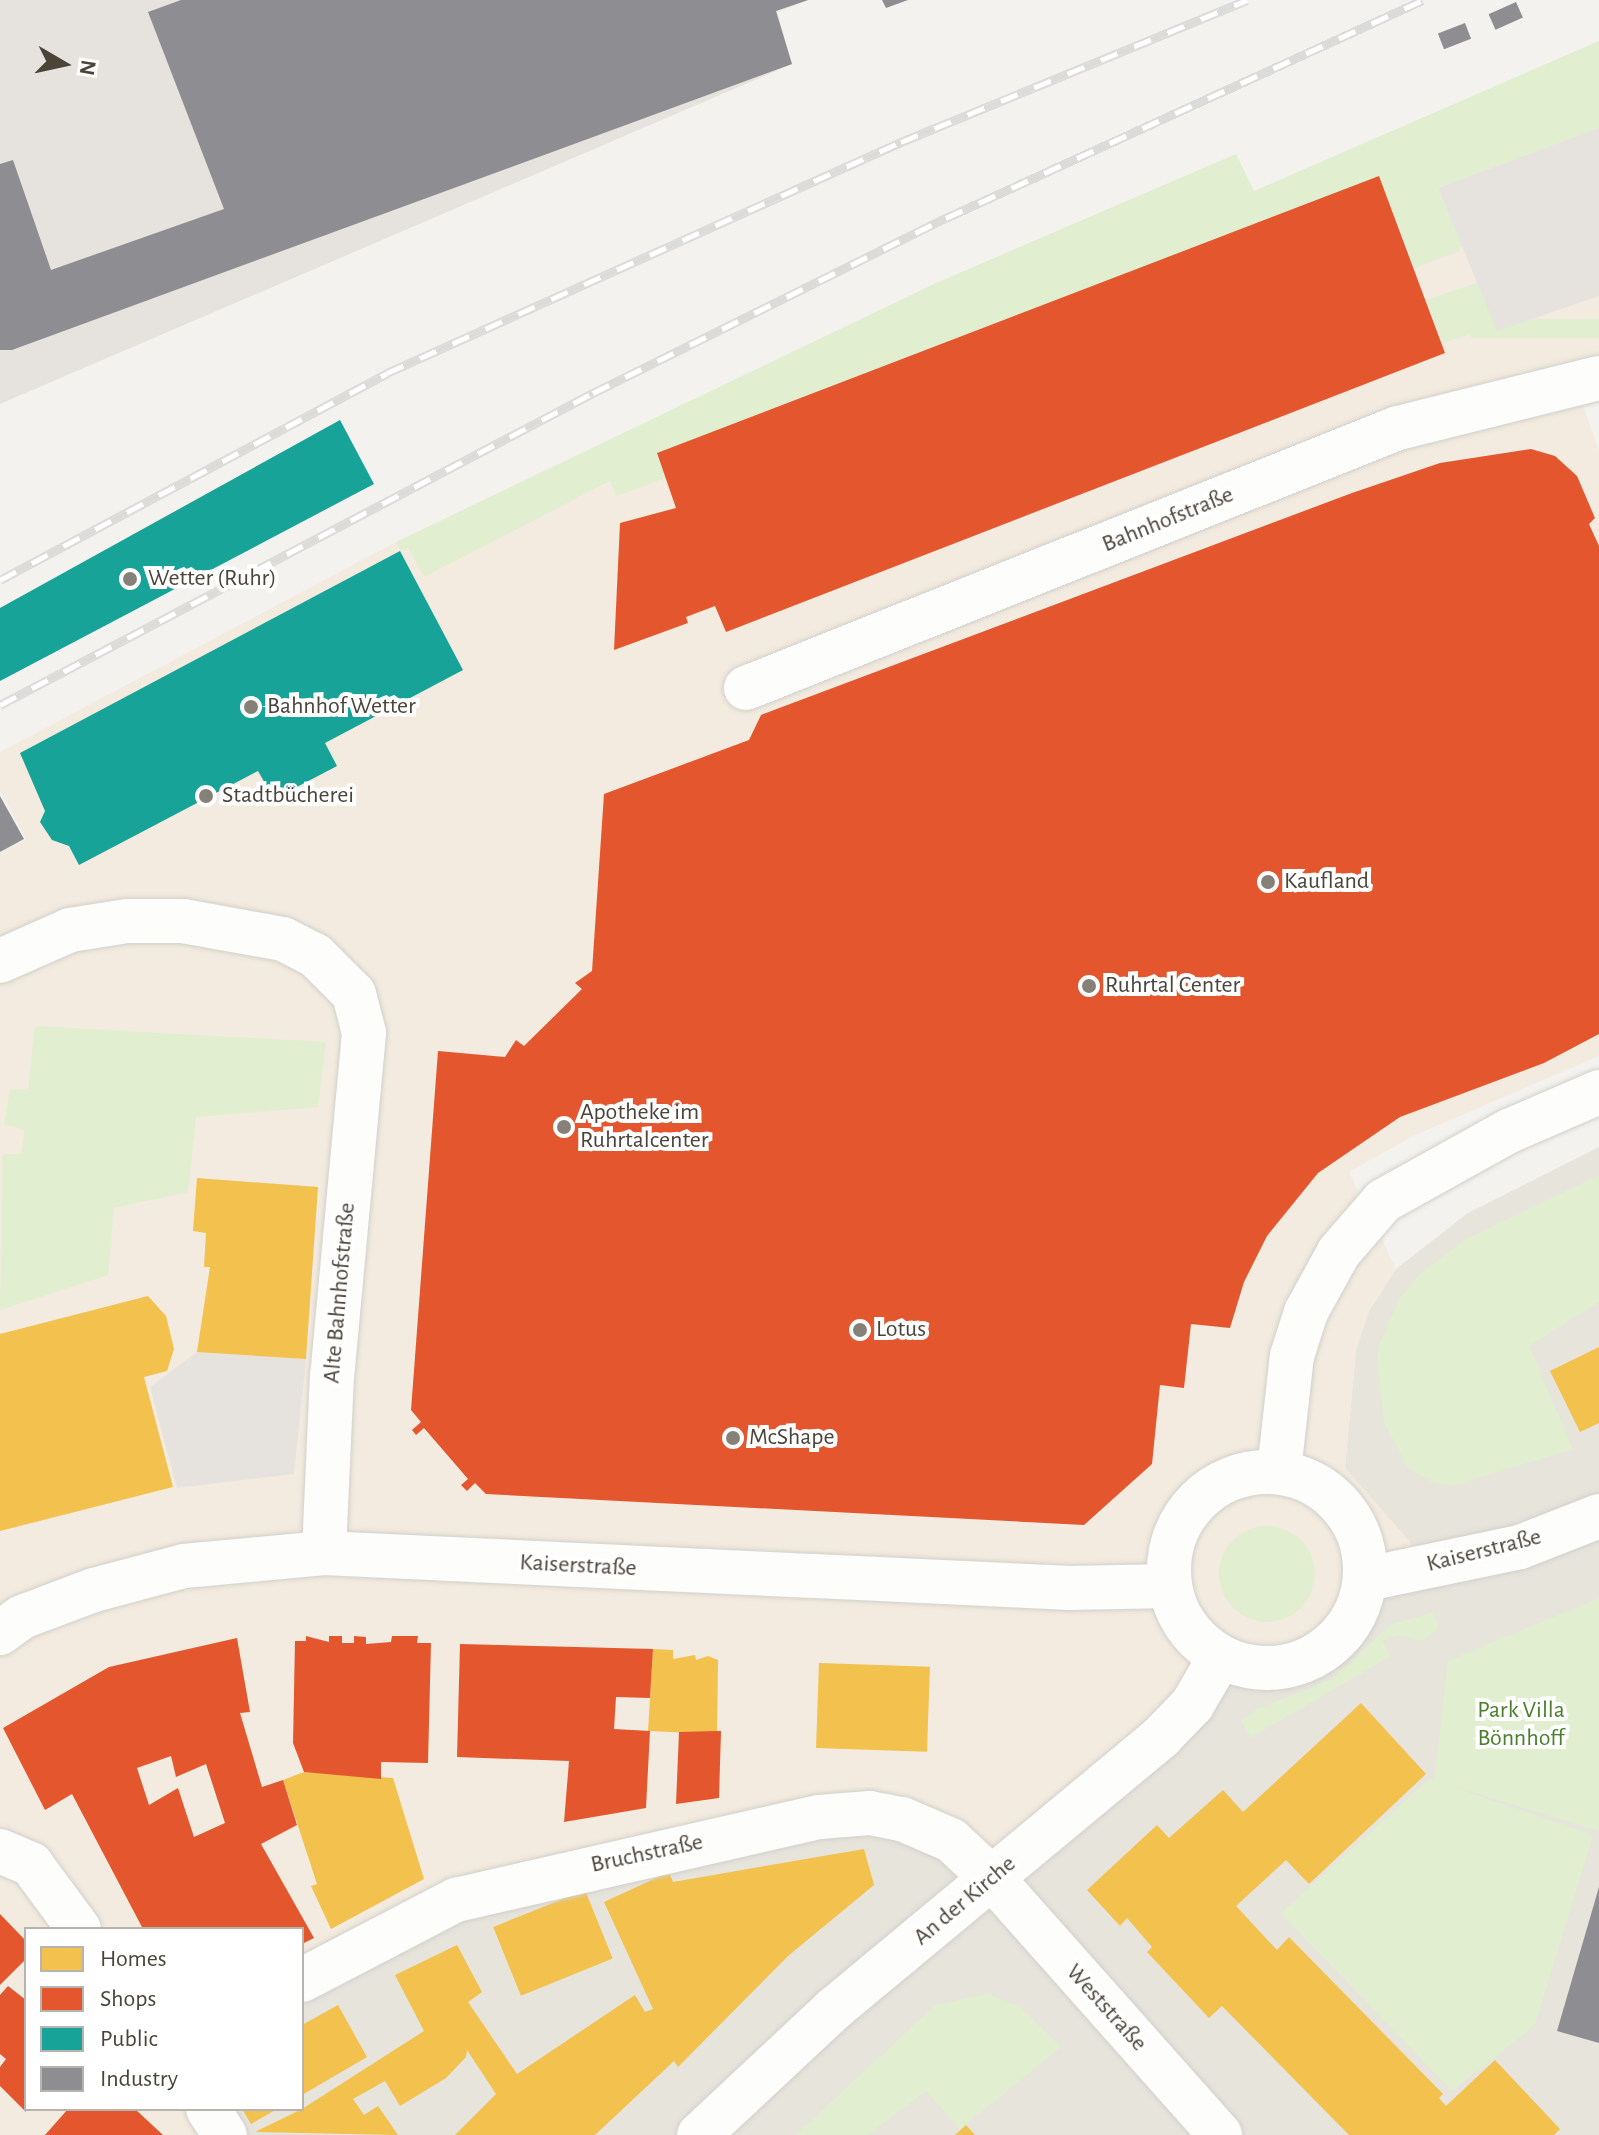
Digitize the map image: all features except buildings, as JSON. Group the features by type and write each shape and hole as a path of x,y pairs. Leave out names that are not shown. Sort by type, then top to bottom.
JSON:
{"street":[{"name":"Bahnhofstraße","path":"746,688 1398,428 1596,389"},
{"name":"Alte Bahnhofstraße","path":"0,961 70,930 127,921 235,927 283,939 339,974 354,994 364,1033 332,1375 324,1553"},
{"path":"1279,1471 1292,1356 1306,1312 1339,1252 1383,1201 1509,1131 1599,1092"},
{"path":"1255,1471 1279,1471 1323,1487 1349,1513 1361,1537 1367,1579 1354,1620 1326,1651 1299,1665 1257,1671 1219,1659 1181,1619 1170,1586 1177,1530 1190,1509 1220,1483 1255,1471"},
{"name":"Kaiserstraße","path":"1367,1579 1520,1547 1599,1516"},
{"name":"Kaiserstraße","path":"0,1633 22,1617 94,1590 184,1566 324,1553 1070,1588 1170,1586"},
{"name":"An der Kirche","path":"699,2135 836,2007 1161,1737 1192,1705 1219,1659"},
{"name":"Bruchstraße","path":"304,1979 456,1900 819,1817 870,1813 902,1819 951,1840 993,1879"},
{"path":"0,1851 31,1864 78,1927"},
{"name":"Weststraße","path":"993,1879 1220,2135"},
{"path":"209,2111 225,2135"}],"shaded area":[{"path":"0,0 809,0 777,12 792,64 0,404"},
{"path":"1599,41 1599,362 1572,373 1599,451 1599,1056 1413,1136 1349,1172 1396,1269 1369,1311 1356,1350 1345,1468 1430,1565 1367,1579 1354,1620 1326,1651 1299,1665 1257,1671 1219,1659 993,1879 902,1819 539,1877 304,1979 304,1927 24,1927 24,2111 206,2111 220,2135 0,2135 0,853 26,839 0,791 0,752 396,542 400,551 408,547 424,576 610,481 615,495 664,478 657,453"},
{"path":"1599,128 1599,296 1497,331 1438,188"},
{"path":"1599,1147 1599,2135 220,2135 206,2111 304,2111 304,1979 372,1943 1205,1685 1367,1579 1430,1565 1345,1468 1356,1350 1369,1311 1396,1269 1468,1213"},
{"path":"197,1352 306,1359 294,1474 177,1488 150,1387"}],"green space":[{"path":"1599,41 1599,128 1438,188 1462,246 1459,251 1415,268 1379,177 657,453 665,478 616,496 610,481 424,577 408,548 400,551 396,542 936,283 1236,154 1254,191"},
{"path":"1480,282 1497,331 1490,333 1488,328 1444,343 1426,300"},
{"path":"1471,319 1599,319 1599,338 1471,338"},
{"path":"35,1026 326,1042 318,1107 196,1117 188,1192 114,1208 108,1275 0,1310 3,1154 21,1154 25,1129 4,1125 10,1089 28,1090"},
{"path":"1599,1175 1599,1302 1529,1346 1573,1449 1452,1486 1430,1481 1408,1468 1384,1422 1377,1361 1379,1344 1400,1298 1421,1273 1466,1239"},
{"path":"1267,1526 1285,1530 1301,1540 1311,1556 1315,1574 1311,1592 1301,1608 1285,1618 1267,1622 1249,1618 1233,1608 1223,1592 1219,1574 1223,1556 1233,1540 1249,1530"},
{"name":"Park Villa Bönnhoff","path":"1599,1598 1599,1831 1442,1783 1593,1835 1535,2025 1452,2091 1281,1913 1429,1779 1434,1780 1448,1661"},
{"path":"1433,1612 1439,1629 1421,1641 1398,1635 1382,1641 1391,1656 1250,1738 1241,1721 1257,1709 1330,1680 1391,1625"},
{"path":"987,1994 1020,2007 1061,2047 960,2129 926,2091 868,2135 796,2135 935,2005"}],"railway":[{"path":"0,580 387,373 901,142 1247,0"},
{"path":"0,705 593,393 946,218 1423,0"}],"place":[{"name":"Wetter (Ruhr)","path":"130,579"},
{"name":"Bahnhof Wetter","path":"251,707"},
{"name":"Stadtbücherei","path":"206,796"},
{"name":"Kaufland","path":"1268,882"},
{"name":"Ruhrtal Center","path":"1089,986"},
{"name":"Apotheke im Ruhrtalcenter","path":"564,1127"},
{"name":"Lotus","path":"860,1330"},
{"name":"McShape","path":"733,1438"}]}
